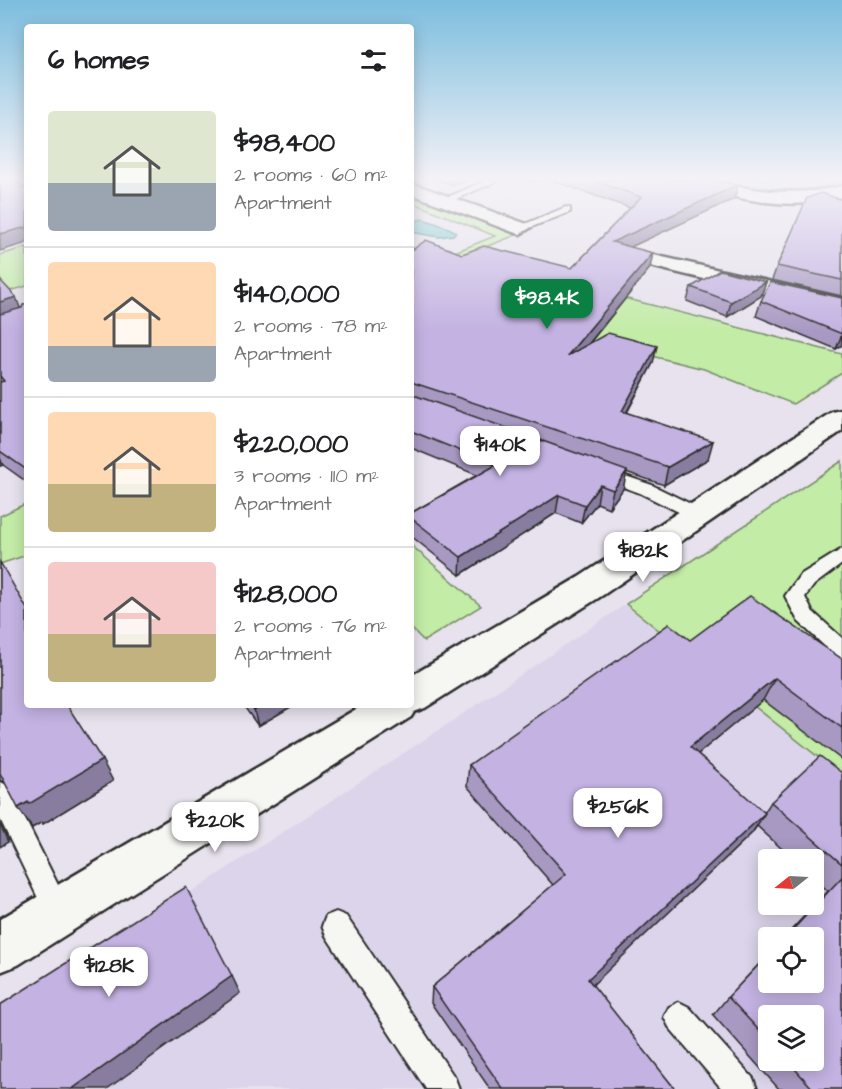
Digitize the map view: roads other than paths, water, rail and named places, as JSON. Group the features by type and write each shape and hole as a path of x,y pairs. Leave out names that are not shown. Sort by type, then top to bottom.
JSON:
{"street":[{"path":"636,257 842,306"},
{"path":"414,694 591,586 841,420"},
{"path":"0,947 392,708"}],"lane":[{"path":"590,469 646,489 699,515"},
{"path":"842,555 807,580 795,596 805,616 842,650"},
{"path":"0,793 58,912"},
{"path":"336,926 440,1087"},
{"path":"679,1017 742,1089"}],"water":[{"path":"414,231 456,232 453,235 439,237"}]}
